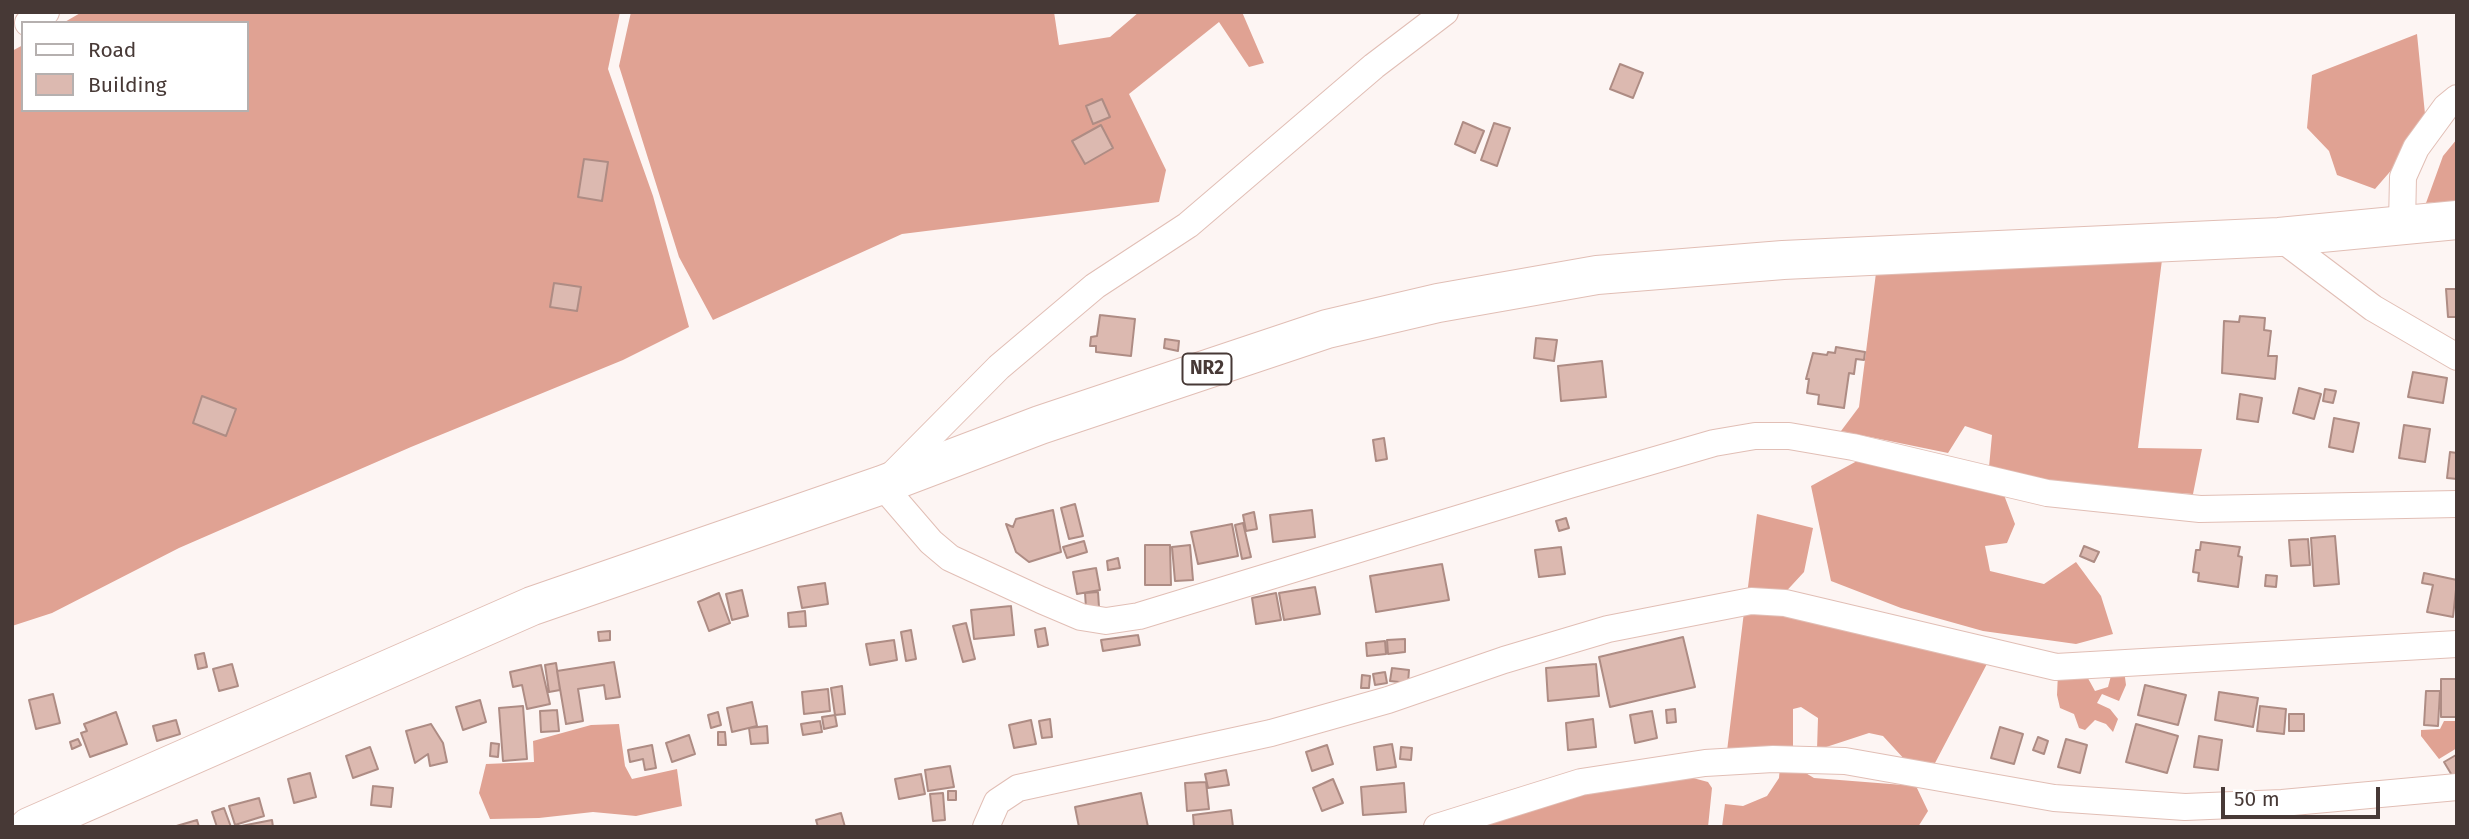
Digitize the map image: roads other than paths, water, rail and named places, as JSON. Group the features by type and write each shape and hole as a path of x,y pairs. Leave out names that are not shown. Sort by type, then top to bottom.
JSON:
{"highway":[{"name":"NR2","path":"29,827 532,606 882,485 1040,425 1327,329 1438,303 1597,275 1783,260 2279,237 2457,220"}],"street":[{"path":"30,21 46,12"},
{"path":"1445,12 1374,66 1188,225 1095,286 999,367 882,485 931,542 950,558 1081,617 1105,621 1139,616 1569,485 1714,443 1755,436 1790,436 1853,447 2048,493 2200,509 2457,504"},
{"path":"2402,224 2403,177 2416,148 2446,107 2457,99"},
{"path":"2279,237 2374,308 2457,357"},
{"path":"986,827 997,802 1018,788 1271,733 1388,700 1504,660 1608,629 1751,601 1785,603 2056,667 2457,645"},
{"path":"1437,827 1581,782 1705,763 1773,759 1844,761 2054,798 2185,807 2282,803 2457,788"}]}
